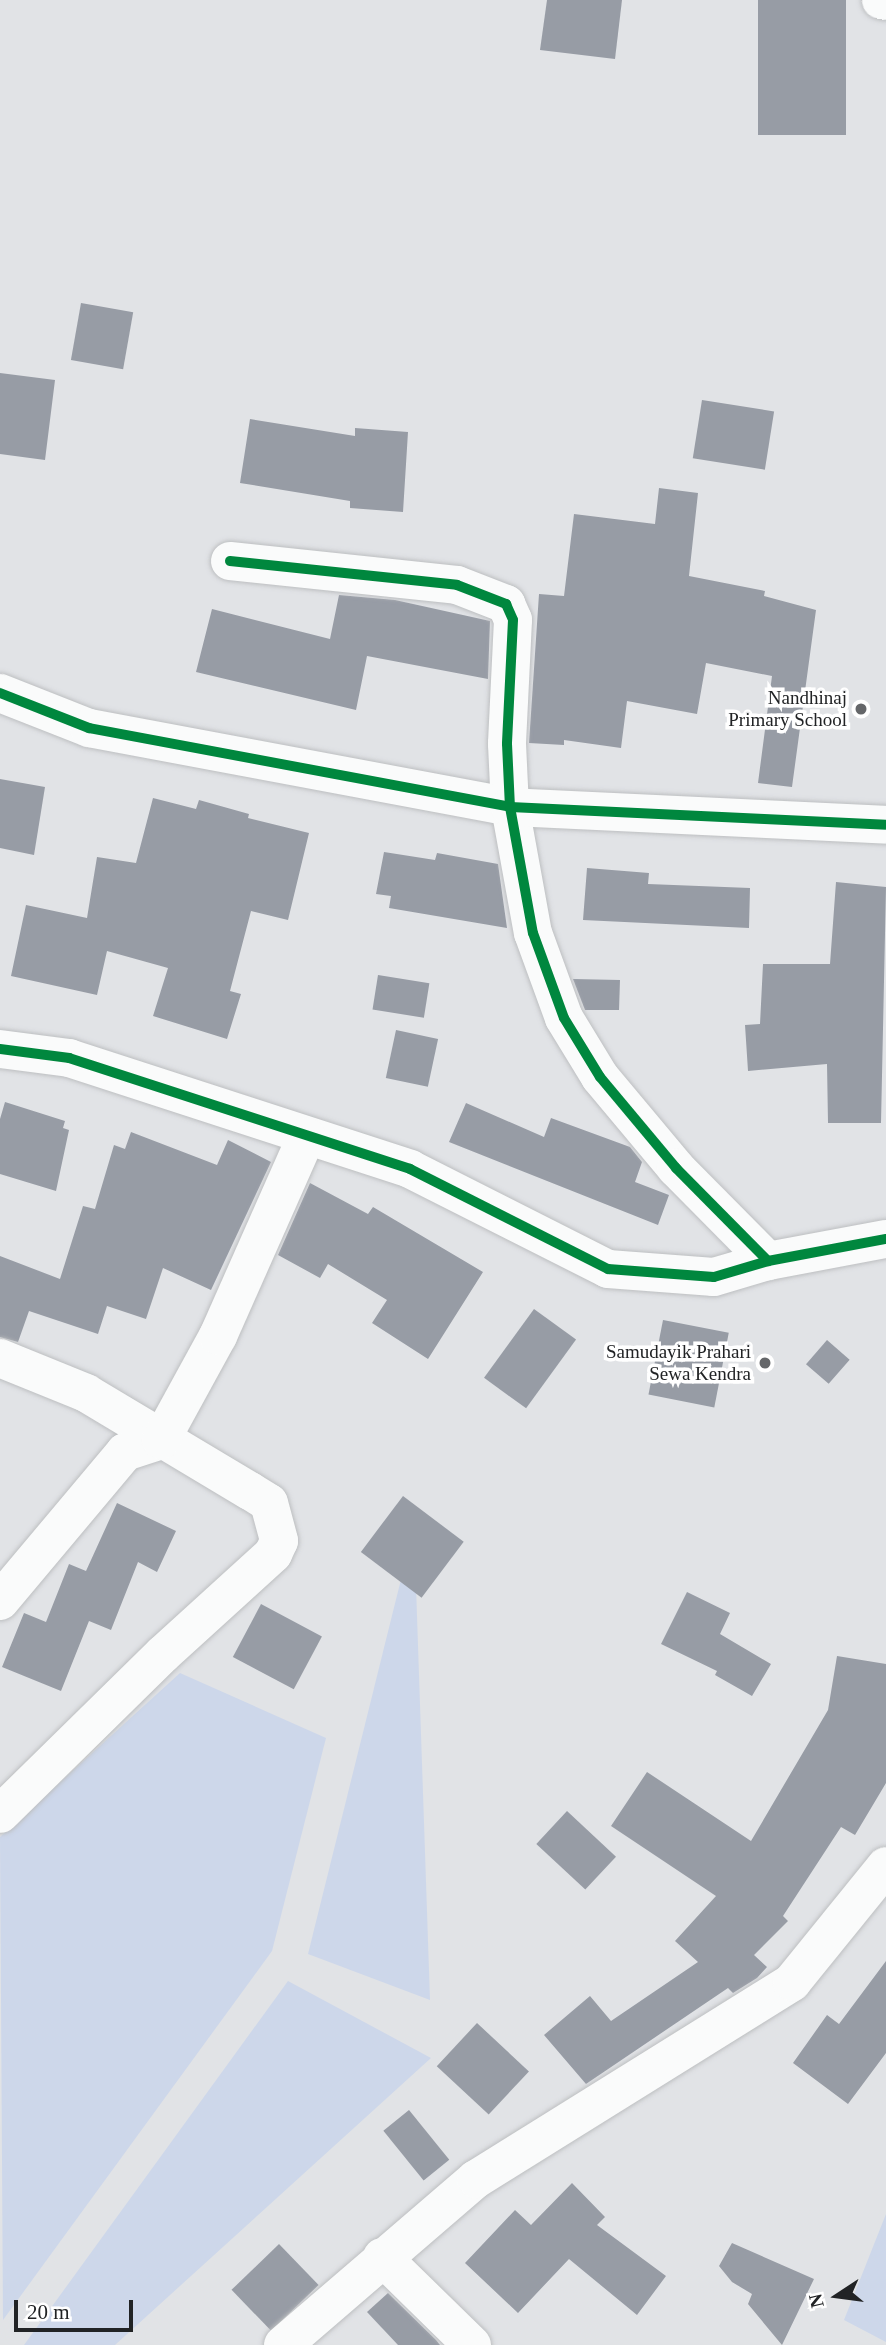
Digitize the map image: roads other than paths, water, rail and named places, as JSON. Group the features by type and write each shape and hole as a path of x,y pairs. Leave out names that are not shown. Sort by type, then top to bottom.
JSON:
{"street":[{"path":"230,561 457,584 506,604 513,620 507,744 510,807 533,933 564,1018 600,1077 676,1168 768,1261"},
{"path":"0,693 89,728 510,807 886,825"},
{"path":"0,1049 69,1058 410,1169 608,1269 714,1277 768,1261 886,1239"},
{"path":"0,1601 125,1452 161,1440 218,1336 306,1137"},
{"path":"0,1359 86,1393 269,1503 279,1541 273,1554 163,1654 0,1814"},
{"path":"283,2345 382,2257 476,2179 792,1982 886,1866"},
{"path":"382,2257 472,2345"}],"place":[{"name":"Nandhinaj Primary School","path":"861,709"},
{"name":"Samudayik Prahari Sewa Kendra","path":"765,1363"}]}
